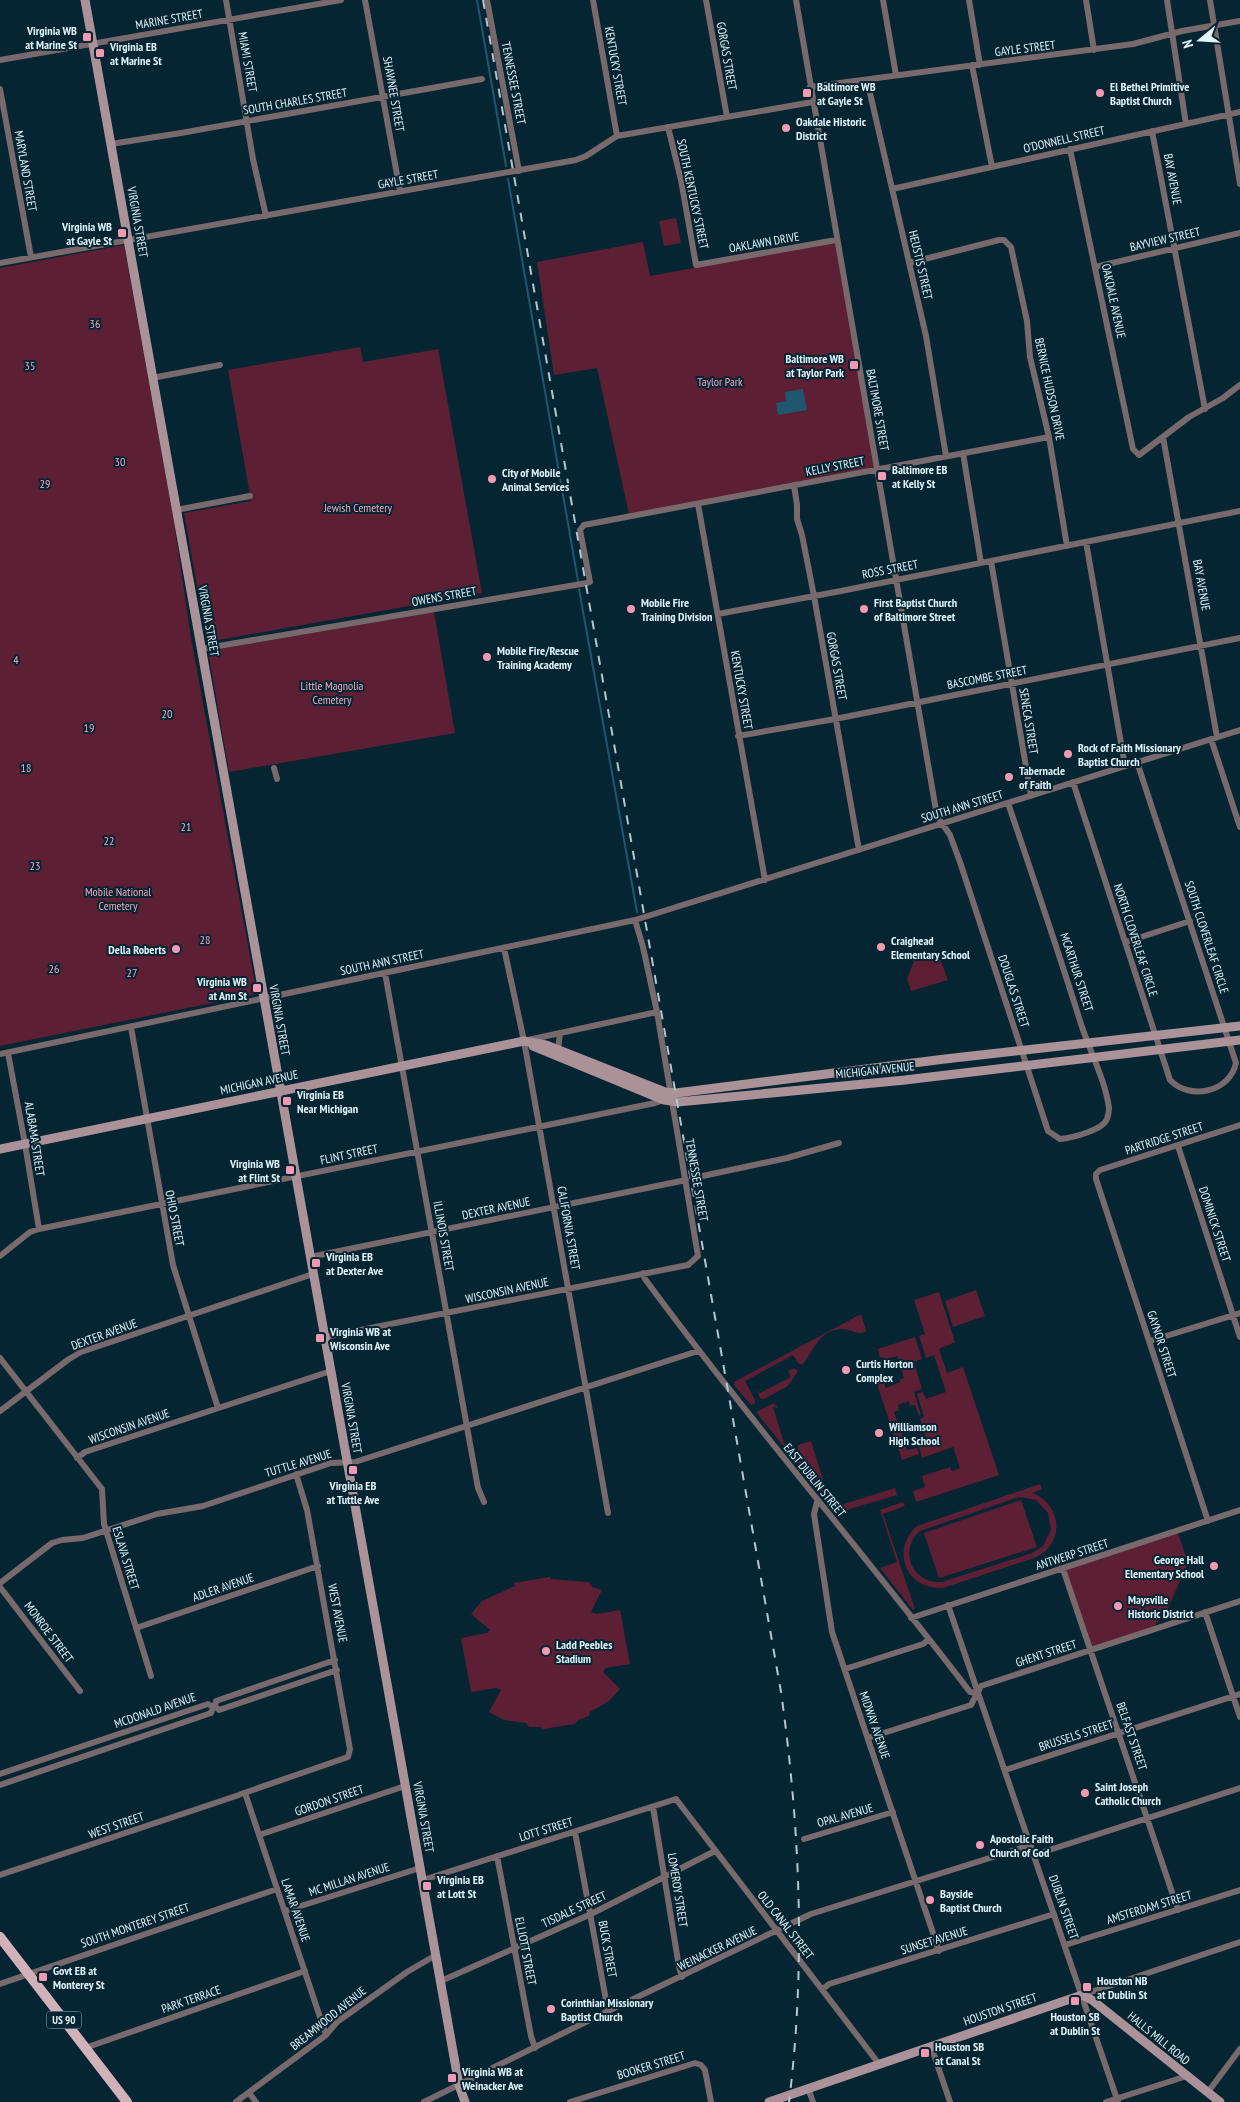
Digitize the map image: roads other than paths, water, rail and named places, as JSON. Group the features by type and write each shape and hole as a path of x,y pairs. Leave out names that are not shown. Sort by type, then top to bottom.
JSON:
{"main road":[{"name":"US 90","path":"0,1937 127,2102"}],"street":[{"name":"VIRGINIA STREET","path":"85,0 346,1461 459,2085 465,2102"},
{"name":"MIAMI STREET","path":"226,0 266,216"},
{"name":"MARINE STREET","path":"0,60 341,0"},
{"name":"SHAWNEE STREET","path":"365,0 400,192"},
{"name":"TENNESSEE STREET","path":"487,0 519,171"},
{"name":"KENTUCKY STREET","path":"593,0 617,136"},
{"name":"GORGAS STREET","path":"706,0 727,117"},
{"name":"BALTIMORE STREET","path":"796,0 937,816 942,824"},
{"path":"883,0 896,75"},
{"path":"969,0 980,65"},
{"path":"1086,0 1094,50"},
{"path":"1167,0 1186,124"},
{"path":"1210,0 1240,184"},
{"name":"GAYLE STREET","path":"810,87 1094,50 1133,44 1214,25 1240,21"},
{"path":"972,66 992,167"},
{"name":"SOUTH CHARLES STREET","path":"111,144 482,79"},
{"name":"HEUSTIS STREET","path":"867,80 926,336 946,456"},
{"name":"MARYLAND STREET","path":"0,89 30,257"},
{"name":"GAYLE STREET","path":"0,262 581,159 617,136 813,102"},
{"name":"O'DONNELL STREET","path":"892,189 1240,112"},
{"name":"SOUTH KENTUCKY STREET","path":"668,127 681,180 696,265"},
{"name":"BAY AVENUE","path":"1152,131 1205,408"},
{"name":"OAKDALE AVENUE","path":"1070,149 1133,450 1139,455 1163,437"},
{"name":"BAYVIEW STREET","path":"1095,267 1240,233"},
{"name":"OAKLAWN DRIVE","path":"696,265 836,240"},
{"name":"BERNICE HUDSON DRIVE","path":"909,262 1004,240 1011,248 1027,320 1030,357 1049,437 1067,546"},
{"path":"152,378 220,365"},
{"path":"1163,437 1189,417 1240,385"},
{"name":"KELLY STREET","path":"626,517 1049,437"},
{"name":"BAY AVENUE","path":"1163,437 1201,646 1214,738 1240,827"},
{"path":"963,453 981,563"},
{"name":"GORGAS STREET","path":"794,485 798,505 797,519 814,596 858,850"},
{"path":"176,510 250,496"},
{"name":"KENTUCKY STREET","path":"698,504 765,880"},
{"path":"1124,766 1086,542 1240,511"},
{"name":"OWENS STREET","path":"201,649 590,582 580,530 584,525 626,517"},
{"name":"ROSS STREET","path":"718,614 1086,542"},
{"name":"SENECA STREET","path":"991,561 1031,796"},
{"name":"BASCOMBE STREET","path":"738,736 835,719 1240,638"},
{"name":"SOUTH ANN STREET","path":"0,1054 635,920 1240,730"},
{"name":"SOUTH CLOVERLEAF CIRCLE","path":"1137,762 1236,1062 1234,1073 1217,1088 1200,1092 1192,1091"},
{"path":"274,768 277,779"},
{"name":"NORTH CLOVERLEAF CIRCLE","path":"1073,782 1170,1080 1177,1087 1192,1091"},
{"name":"MCARTHUR STREET","path":"1008,803 1094,1057 1109,1109 1107,1120 1102,1126 1082,1134"},
{"name":"DOUGLAS STREET","path":"942,824 950,835 960,862 1048,1131 1060,1139 1082,1134"},
{"name":"TENNESSEE STREET","path":"635,920 643,947 657,1012 669,1098 698,1248 698,1256 693,1261"},
{"path":"1126,942 1190,920"},
{"name":"CALIFORNIA STREET","path":"504,948 524,1041 608,1513"},
{"name":"ILLINOIS STREET","path":"385,973 466,1426 478,1488 484,1502"},
{"path":"524,1041 657,1012"},
{"name":"MICHIGAN AVENUE","path":"669,1098 676,1093 925,1061 1022,1052 1240,1026"},
{"name":"OHIO STREET","path":"131,1027 173,1265 218,1408"},
{"path":"558,1050 560,1033"},
{"name":"MICHIGAN AVENUE","path":"0,1149 524,1041 546,1045 678,1102 827,1088 1240,1040"},
{"name":"MICHIGAN AVENUE","path":"524,1041 535,1048 669,1098"},
{"name":"ALABAMA STREET","path":"8,1052 26,1144 38,1229"},
{"name":"FLINT STREET","path":"38,1229 655,1103 669,1098"},
{"name":"PARTRIDGE STREET","path":"1096,1174 1100,1170 1240,1125"},
{"path":"698,1177 787,1158 839,1143"},
{"name":"DOMINICK STREET","path":"1178,1146 1240,1337"},
{"name":"GAYNOR STREET","path":"1096,1174 1096,1179 1208,1520"},
{"name":"DEXTER AVENUE","path":"310,1257 686,1180"},
{"path":"0,1256 30,1232 38,1229"},
{"name":"WISCONSIN AVENUE","path":"325,1337 688,1265 693,1261"},
{"name":"EAST DUBLIN STREET","path":"643,1273 645,1279 698,1351 817,1502 970,1692 977,1693"},
{"name":"DEXTER AVENUE","path":"0,1411 81,1352 314,1274"},
{"path":"1150,1341 1240,1313"},
{"name":"TUTTLE AVENUE","path":"0,1585 52,1544 62,1540 76,1540 157,1514 203,1506 331,1463 355,1462 698,1351"},
{"name":"ESLAVA STREET","path":"0,1358 102,1489 104,1524 151,1676"},
{"name":"WISCONSIN AVENUE","path":"77,1458 86,1452 331,1371"},
{"name":"WEST AVENUE","path":"296,1474 307,1510 318,1566 350,1749 348,1758"},
{"name":"MIDWAY AVENUE","path":"817,1502 814,1514 832,1632 939,1951"},
{"name":"ANTWERP STREET","path":"911,1618 1240,1510"},
{"name":"ADLER AVENUE","path":"136,1628 318,1566"},
{"name":"BELFAST STREET","path":"1063,1569 1178,1910"},
{"name":"MONROE STREET","path":"0,1585 80,1691"},
{"name":"GHENT STREET","path":"868,1738 970,1704 981,1686 1240,1601"},
{"name":"DUBLIN STREET","path":"948,1605 1117,2100"},
{"path":"1205,1612 1236,1695 1240,1718"},
{"path":"845,1669 922,1644 928,1640"},
{"name":"MCDONALD AVENUE","path":"335,1660 216,1701 215,1706 219,1710 337,1670"},
{"name":"BRUSSELS STREET","path":"1005,1770 1236,1695"},
{"name":"MCDONALD AVENUE","path":"0,1774 208,1704 213,1707 211,1713 0,1785"},
{"name":"WEST STREET","path":"0,1874 348,1758"},
{"name":"GORDON STREET","path":"259,1835 405,1786"},
{"path":"1034,1855 1240,1788"},
{"name":"LAMAR AVENUE","path":"242,1794 259,1835 326,2035"},
{"name":"LOTT STREET","path":"423,1880 676,1799"},
{"name":"OLD CANAL STREET","path":"676,1799 879,2064"},
{"name":"LOMEROY STREET","path":"653,1807 682,1977"},
{"name":"OPAL AVENUE","path":"804,1839 893,1812"},
{"name":"BUCK STREET","path":"575,1832 608,2011"},
{"name":"WEINACKER AVENUE","path":"424,2102 811,1914 1031,1845"},
{"name":"TISDALE STREET","path":"441,1981 591,1914 715,1851"},
{"name":"ELLIOTT STREET","path":"497,1856 535,2048"},
{"name":"MC MILLAN AVENUE","path":"285,1911 420,1868"},
{"name":"SOUTH MONTEREY STREET","path":"0,1984 277,1889"},
{"name":"AMSTERDAM STREET","path":"1065,1945 1240,1890"},
{"name":"SUNSET AVENUE","path":"822,1989 829,1984 1054,1914"},
{"name":"HOUSTON STREET","path":"769,2102 1240,1942"},
{"name":"BREAMWOOD AVENUE","path":"236,2102 326,2035 337,2022 407,1972 436,1955"},
{"name":"PARK TERRACE","path":"85,2048 305,1971"},
{"name":"HALLS MILL ROAD","path":"1082,1995 1092,2000 1220,2102"},
{"path":"931,2046 950,2102"},
{"path":"1208,2092 1240,2049"},
{"name":"BOOKER STREET","path":"570,2102 695,2063 702,2065 705,2070 711,2102"},
{"path":"1106,2102 1187,2076"},
{"path":"808,2088 813,2102"},
{"path":"249,2093 256,2102"}],"water":[{"path":"803,389 807,410 778,415 776,403 786,401 785,392"}],"waterway":[{"path":"477,0 506,166"},
{"path":"508,179 578,581"},
{"path":"579,589 637,912"}],"railway":[{"path":"483,0 781,1692 793,1794 799,1948 798,2000 789,2102"}],"place":[{"name":"Virginia WB at Marine St","path":"87,37"},
{"name":"Virginia EB at Marine St","path":"100,53"},
{"name":"Baltimore WB at Gayle St","path":"807,93"},
{"name":"El Bethel Primitive Baptist Church","path":"1100,93"},
{"name":"Oakdale Historic District","path":"786,128"},
{"name":"Virginia WB at Gayle St","path":"122,233"},
{"name":"Baltimore WB at Taylor Park","path":"854,365"},
{"name":"Baltimore EB at Kelly St","path":"882,476"},
{"name":"City of Mobile Animal Services","path":"492,479"},
{"name":"Mobile Fire Training Division","path":"631,609"},
{"name":"First Baptist Church of Baltimore Street","path":"864,609"},
{"name":"Mobile Fire/Rescue Training Academy","path":"487,657"},
{"name":"Rock of Faith Missionary Baptist Church","path":"1068,754"},
{"name":"Tabernacle of Faith","path":"1009,777"},
{"name":"Craighead Elementary School","path":"881,947"},
{"name":"Della Roberts","path":"176,949"},
{"name":"Virginia WB at Ann St","path":"257,988"},
{"name":"Virginia EB Near Michigan","path":"287,1101"},
{"name":"Virginia WB at Flint St","path":"290,1170"},
{"name":"Virginia EB at Dexter Ave","path":"316,1263"},
{"name":"Virginia WB at Wisconsin Ave","path":"320,1338"},
{"name":"Curtis Horton Complex","path":"846,1370"},
{"name":"Williamson High School","path":"879,1433"},
{"name":"Virginia EB at Tuttle Ave","path":"353,1470"},
{"name":"George Hall Elementary School","path":"1214,1566"},
{"name":"Maysville Historic District","path":"1118,1606"},
{"name":"Ladd Peebles Stadium","path":"546,1651"},
{"name":"Saint Joseph Catholic Church","path":"1085,1793"},
{"name":"Apostolic Faith Church of God","path":"980,1845"},
{"name":"Virginia EB at Lott St","path":"427,1886"},
{"name":"Bayside Baptist Church","path":"930,1900"},
{"name":"Govt EB at Monterey St","path":"43,1977"},
{"name":"Houston NB at Dublin St","path":"1087,1987"},
{"name":"Houston SB at Dublin St","path":"1075,2001"},
{"name":"Corinthian Missionary Baptist Church","path":"551,2009"},
{"name":"Houston SB at Canal St","path":"925,2053"},
{"name":"Virginia WB at Weinacker Ave","path":"452,2078"}],"park label":[{"name":"36","path":"95,323"},
{"name":"35","path":"30,365"},
{"name":"Taylor Park","path":"720,381"},
{"name":"30","path":"120,461"},
{"name":"29","path":"45,483"},
{"name":"Jewish Cemetery","path":"358,507"},
{"name":"4","path":"16,659"},
{"name":"Little Magnolia Cemetery","path":"332,692"},
{"name":"20","path":"167,713"},
{"name":"19","path":"89,727"},
{"name":"18","path":"26,767"},
{"name":"21","path":"186,826"},
{"name":"22","path":"109,840"},
{"name":"23","path":"35,865"},
{"name":"Mobile National Cemetery","path":"118,898"},
{"name":"28","path":"205,939"},
{"name":"26","path":"54,968"},
{"name":"27","path":"132,972"}]}
